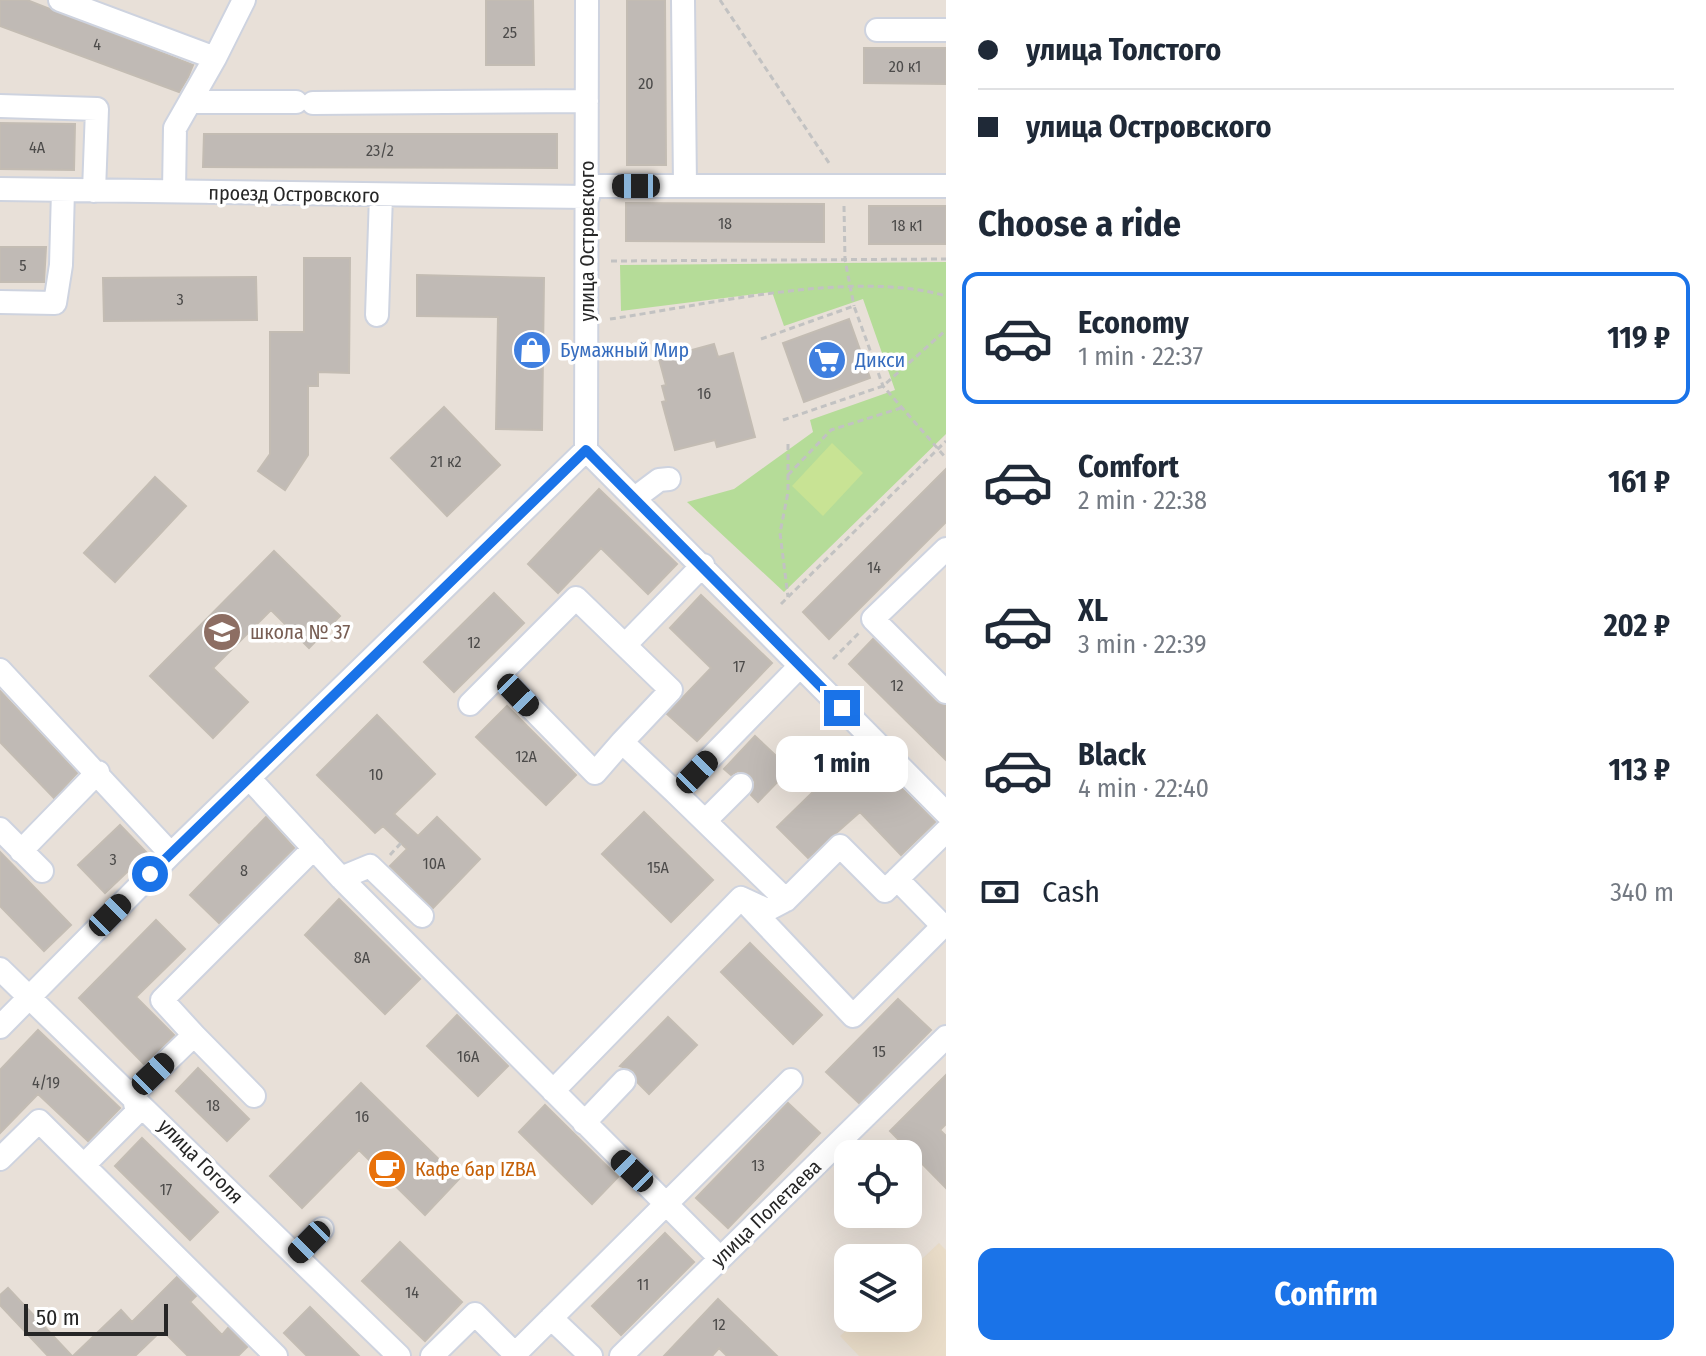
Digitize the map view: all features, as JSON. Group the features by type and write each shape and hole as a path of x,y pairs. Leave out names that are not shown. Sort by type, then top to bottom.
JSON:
{"street":[{"path":"60,0 215,58"},
{"path":"174,191 175,128 244,0"},
{"name":"улица Островского","path":"586,450 587,0"},
{"path":"683,0 685,186"},
{"path":"877,30 946,30"},
{"path":"190,102 587,101"},
{"path":"0,106 97,109 94,191"},
{"name":"проезд Островского","path":"0,189 381,195 685,186 946,186"},
{"path":"0,302 55,303 61,265 63,190"},
{"path":"377,315 381,195"},
{"path":"0,1027 171,854 586,450 946,813"},
{"path":"635,498 659,480 669,479"},
{"path":"946,549 873,619 946,692"},
{"path":"625,645 703,565"},
{"path":"470,704 499,675 576,598 671,690 595,773 499,675"},
{"path":"676,793 800,666"},
{"path":"0,670 171,854"},
{"path":"622,742 786,900"},
{"path":"21,851 98,772"},
{"path":"249,778 381,926 553,1091 720,1258"},
{"path":"705,821 741,785"},
{"path":"0,829 42,871"},
{"path":"741,898 767,910 786,900 840,846 885,891 946,831"},
{"path":"254,1096 162,1000 314,848"},
{"path":"341,878 370,866 422,916"},
{"path":"741,898 853,1016 943,926 897,879"},
{"path":"553,1091 741,898"},
{"name":"улица Гоголя","path":"0,969 133,1094 399,1356"},
{"path":"85,1164 137,1112 133,1094 194,1035"},
{"name":"улица Полетаева","path":"621,1356 946,1037"},
{"path":"432,1356 475,1314 515,1354 668,1206 791,1080"},
{"path":"584,1123 624,1081"},
{"path":"0,1159 39,1121 276,1356"},
{"path":"296,1255 322,1229"},
{"path":"551,1318 591,1356"}],"path":[{"path":"720,0 844,186 845,260 850,286 854,306 883,386 946,458"},
{"path":"611,261 946,259"},
{"path":"610,319 850,286 897,284 946,296"},
{"path":"761,339 854,306"},
{"path":"783,420 883,386 946,330"},
{"path":"788,475 831,430 902,407"},
{"path":"781,604 946,441"},
{"path":"788,444 788,475 780,533 788,597"},
{"path":"833,659 873,619"}],"shaded area":[{"path":"939,1243 946,1250 946,1356 859,1356 840,1336 844,1332 922,1332 922,1259"}],"green space":[{"path":"946,262 946,434 784,592 687,502 734,489 813,432 810,420 895,390 863,299 784,326 772,292 621,311 620,265"},
{"path":"832,443 863,473 823,516 792,486"}],"building":[{"path":"0,0 27,0 193,65 179,92 0,26"},
{"path":"486,0 533,0 534,65 486,65"},
{"path":"627,0 665,0 666,165 627,165"},
{"path":"864,48 946,48 946,84 864,83"},
{"path":"0,123 75,124 74,170 0,169"},
{"path":"204,134 557,134 557,168 203,167"},
{"path":"626,203 824,204 824,242 626,241"},
{"path":"869,206 946,206 946,244 869,244"},
{"path":"0,247 46,247 44,282 0,282"},
{"path":"304,258 350,258 349,373 318,372 318,386 308,386 308,455 285,490 258,471 270,454 270,332 304,332"},
{"path":"417,275 544,278 542,430 496,429 498,317 417,316"},
{"path":"256,277 257,320 104,321 103,278"},
{"name":"Дикси","path":"849,319 870,378 804,402 783,343"},
{"path":"714,344 718,357 733,353 755,437 717,447 715,440 675,450 662,402 666,401 662,386 666,385 659,359"},
{"path":"444,407 500,465 447,516 391,458"},
{"path":"946,469 946,522 829,639 803,612"},
{"path":"155,477 186,506 115,582 84,553"},
{"path":"599,489 677,564 648,594 601,548 558,593 528,564"},
{"name":"школа № 37","path":"274,551 340,616 309,648 271,610 213,668 248,702 213,738 150,676"},
{"path":"494,593 524,623 454,692 424,662"},
{"path":"701,595 772,663 697,741 667,714 711,668 670,628"},
{"path":"873,639 936,702 946,706 946,760 849,664"},
{"path":"0,691 77,773 54,798 0,742"},
{"path":"507,706 576,775 546,805 476,737"},
{"path":"377,715 435,774 394,814 418,836 437,817 480,859 433,908 390,866 407,849 383,826 375,833 317,775"},
{"path":"755,736 790,769 758,802 751,795 755,782 750,775 738,771 731,775 724,769"},
{"path":"860,746 935,822 901,855 860,812 808,858 777,827"},
{"path":"644,812 713,880 671,922 602,854"},
{"path":"266,817 294,848 219,923 190,895"},
{"path":"120,825 147,853 105,893 78,865"},
{"path":"0,852 71,925 44,951 0,906"},
{"path":"339,899 420,979 385,1014 305,935"},
{"path":"156,920 185,949 136,997 174,1035 144,1064 79,998"},
{"path":"750,943 822,1015 793,1044 721,972"},
{"path":"898,999 931,1030 859,1103 826,1072"},
{"path":"457,1015 508,1066 478,1096 427,1046"},
{"path":"668,1017 697,1045 649,1094 638,1083 634,1071 620,1066"},
{"path":"38,1030 120,1108 88,1141 38,1094 0,1133 0,1070"},
{"path":"198,1068 249,1119 227,1141 176,1091"},
{"path":"946,1075 946,1124 940,1130 946,1136 946,1188 922,1164 922,1140 899,1140 890,1131"},
{"path":"361,1083 459,1179 425,1215 359,1150 302,1208 270,1176"},
{"path":"788,1103 820,1133 728,1228 696,1198"},
{"path":"545,1105 618,1177 592,1204 519,1132"},
{"path":"142,1138 218,1212 190,1240 115,1166"},
{"path":"665,1233 694,1262 621,1335 592,1306"},
{"path":"400,1242 462,1302 425,1341 362,1281"},
{"path":"177,1277 196,1296 190,1302 222,1335 228,1328 247,1347 238,1356 188,1356 162,1330 135,1356 73,1356 121,1310 132,1322"},
{"path":"8,1288 72,1356 48,1356 0,1305 0,1295"},
{"path":"718,1299 777,1356 727,1356 719,1348 712,1356 664,1356"},
{"path":"310,1307 359,1356 307,1356 284,1333"}],"place":[{"name":"Бумажный Мир","path":"532,350"},
{"name":"Дикси","path":"827,360"},
{"name":"школа № 37","path":"222,632"},
{"name":"Кафе бар IZBA","path":"387,1169"}],"route":[{"path":"150,874 586,450 842,708"}]}
